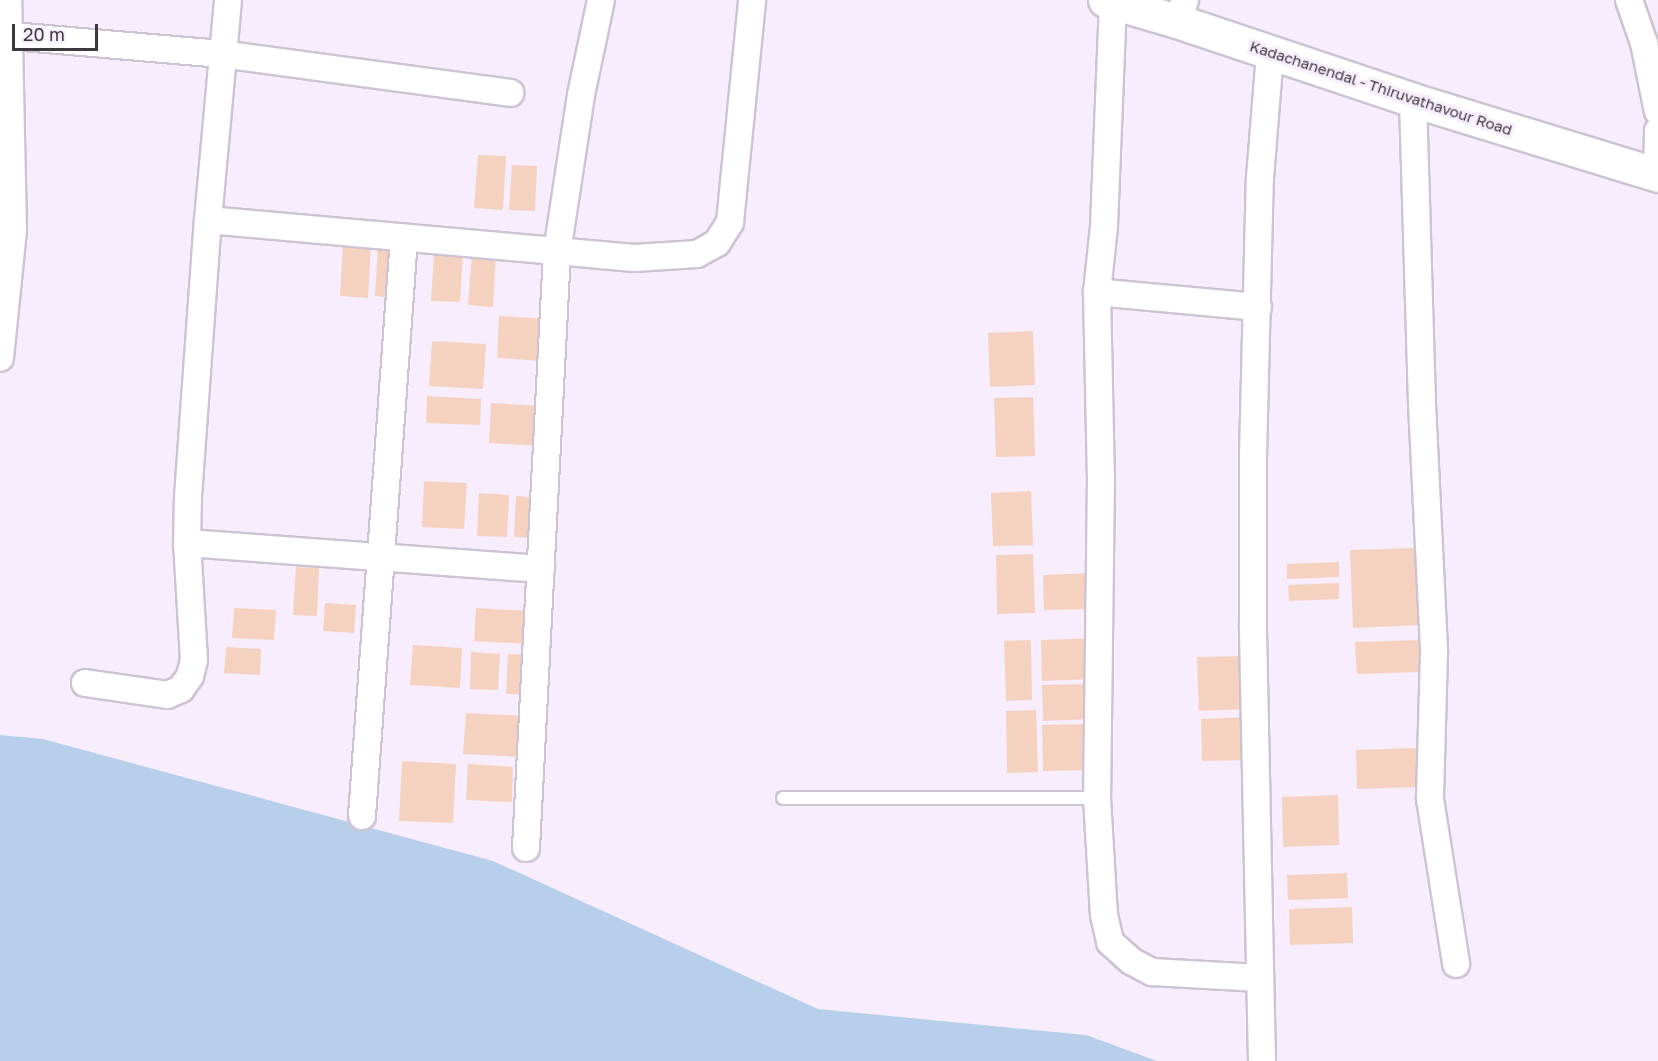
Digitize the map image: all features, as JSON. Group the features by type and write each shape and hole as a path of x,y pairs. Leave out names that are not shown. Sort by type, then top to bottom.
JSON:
{"main road":[{"name":"Kadachanendal - Thiruvathavour Road","path":"1109,1 1181,10 1270,54 1658,175"}],"street":[{"path":"0,358 13,230 4,35 8,0"},
{"path":"85,683 167,695 181,689 190,676 194,660 187,543 208,220 228,0"},
{"path":"526,848 557,252 581,95 601,0"},
{"path":"208,220 634,258 697,254 717,243 730,222 752,0"},
{"path":"1629,0 1644,43 1658,112"},
{"path":"1109,1 1104,226 1097,292 1101,512 1097,798 1104,915 1110,942 1131,961 1152,972 1260,978"},
{"path":"4,35 222,54 510,93"},
{"path":"1262,1061 1253,457 1260,178 1270,54"},
{"path":"1413,100 1422,404 1434,653 1430,799 1456,964"},
{"path":"1658,131 1658,175"},
{"path":"362,816 404,238"},
{"path":"1097,292 1258,307"},
{"path":"187,543 380,555 541,569"}],"lane":[{"path":"783,798 1097,798"}],"water":[{"path":"0,735 43,739 493,861 818,1009 1086,1035 1157,1061 0,1061"}],"building":[{"path":"478,155 506,156 503,210 474,208"},
{"path":"512,165 537,166 535,211 509,210"},
{"path":"343,244 371,245 368,298 340,296"},
{"path":"378,245 399,247 396,298 375,296"},
{"path":"434,254 463,255 460,302 431,301"},
{"path":"472,254 496,256 493,307 468,305"},
{"path":"499,316 546,319 543,361 497,358"},
{"path":"1033,331 1035,385 990,387 988,333"},
{"path":"432,341 486,344 483,389 429,386"},
{"path":"427,396 481,399 480,425 426,423"},
{"path":"1033,397 1035,456 996,457 994,398"},
{"path":"491,403 542,406 540,446 489,443"},
{"path":"424,481 467,483 464,529 422,527"},
{"path":"1031,491 1033,545 993,546 991,493"},
{"path":"479,493 509,495 507,537 477,536"},
{"path":"516,496 541,498 539,538 514,537"},
{"path":"1417,548 1420,625 1353,628 1350,550"},
{"path":"1033,554 1035,613 997,614 996,555"},
{"path":"1339,562 1339,577 1287,579 1287,564"},
{"path":"296,567 319,568 317,616 293,615"},
{"path":"1095,573 1096,609 1044,610 1043,575"},
{"path":"1339,583 1339,599 1289,601 1288,585"},
{"path":"325,603 356,605 354,633 323,631"},
{"path":"234,608 276,610 274,640 232,638"},
{"path":"476,608 530,611 529,644 474,641"},
{"path":"1095,638 1096,679 1042,681 1041,640"},
{"path":"1031,640 1032,700 1006,701 1004,641"},
{"path":"1420,640 1421,672 1357,674 1355,642"},
{"path":"413,645 462,648 460,688 410,685"},
{"path":"226,647 261,649 260,675 224,673"},
{"path":"471,652 500,654 498,690 470,689"},
{"path":"508,654 532,655 530,695 506,694"},
{"path":"1249,656 1250,709 1199,711 1197,657"},
{"path":"1093,684 1094,719 1043,721 1042,685"},
{"path":"1036,710 1038,772 1007,773 1006,711"},
{"path":"466,713 527,716 525,757 463,754"},
{"path":"1251,717 1253,760 1202,761 1201,719"},
{"path":"1093,724 1094,770 1043,771 1042,725"},
{"path":"1417,748 1418,787 1357,789 1356,750"},
{"path":"402,761 456,764 453,823 399,821"},
{"path":"468,764 513,767 512,802 466,800"},
{"path":"1338,795 1339,845 1283,847 1282,797"},
{"path":"1347,873 1348,898 1288,900 1287,875"},
{"path":"1352,907 1353,943 1290,945 1289,909"}]}
